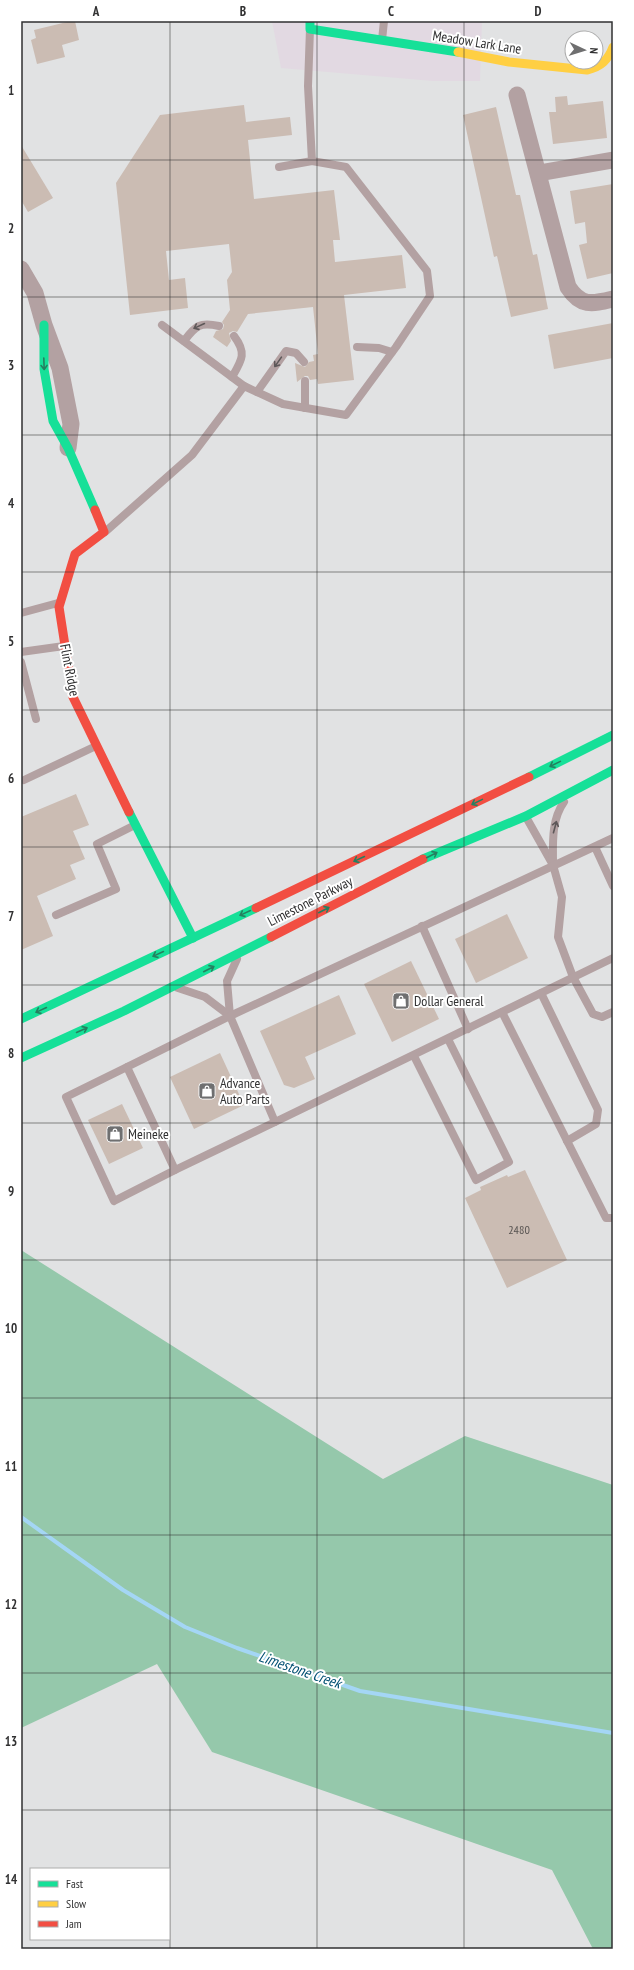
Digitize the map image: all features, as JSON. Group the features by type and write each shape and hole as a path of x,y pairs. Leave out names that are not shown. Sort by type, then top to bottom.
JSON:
{"main road":[{"name":"Meadow Lark Lane","path":"310,25 382,42 447,50 509,62 587,70 598,68 609,57 613,47"},
{"path":"68,448 104,532"},
{"name":"Flint Ridge","path":"104,532 75,554 59,607 73,697 193,938"},
{"name":"Limestone Parkway","path":"21,1019 513,788 613,735"},
{"name":"Limestone Parkway","path":"21,1058 124,1011 440,851 571,792 613,770"}],"street":[{"path":"517,95 539,173 568,287 575,297 584,302 598,302 613,299"},
{"path":"539,173 613,160"},
{"path":"21,269 35,293 44,325 60,368 58,400 71,424 68,448"}],"lane":[{"path":"382,42 384,21"},
{"path":"310,25 308,86 312,160"},
{"path":"162,325 244,386 283,404 346,415 392,352 430,296 427,271 346,167 312,160 278,167"},
{"path":"184,341 194,328 206,323 220,326"},
{"path":"232,377 242,360 241,346 234,336"},
{"path":"357,347 379,348 392,352"},
{"path":"257,392 286,351 296,353 304,362"},
{"path":"305,381 305,408"},
{"path":"104,532 192,455 244,386"},
{"path":"21,613 60,602"},
{"path":"21,652 65,646"},
{"path":"21,662 36,719"},
{"path":"24,780 96,745"},
{"path":"553,865 552,836 560,807 571,792"},
{"path":"524,813 553,865 562,897 558,936 573,977 593,1014 602,1017 613,1012"},
{"path":"56,915 116,889 97,844 136,825"},
{"path":"613,838 230,1016 66,1097 114,1201 613,958"},
{"path":"595,847 613,886"},
{"path":"422,926 468,1029"},
{"path":"240,952 226,981 230,1016 275,1122"},
{"path":"174,986 205,997 230,1016"},
{"path":"541,993 598,1110 596,1124 567,1141"},
{"path":"502,1012 606,1218 613,1218"},
{"path":"414,1056 476,1180 509,1162 448,1039"},
{"path":"126,1068 176,1170"}],"shaded area":[{"path":"272,21 482,21 480,81 433,81 281,68"}],"green space":[{"path":"21,1250 383,1479 465,1436 613,1485 613,1949 593,1949 552,1870 212,1752 157,1664 21,1728"}],"building":[{"path":"75,21 79,40 62,45 65,57 37,64 31,40 36,38 34,30"},
{"path":"567,96 568,105 603,101 607,138 553,144 549,112 556,112 555,97"},
{"path":"244,105 246,122 290,117 292,135 248,140 254,199 334,190 340,240 333,240 335,262 402,255 406,288 344,295 354,380 318,384 317,379 310,380 308,376 305,376 297,382 295,363 305,367 309,362 314,361 313,355 318,354 313,307 248,314 237,332 233,331 229,333 231,341 227,347 213,337 216,331 223,329 224,325 222,322 230,310 227,280 232,272 229,244 166,251 169,280 185,278 188,308 130,315 116,183 160,115"},
{"path":"496,107 516,195 520,195 533,255 537,254 548,309 511,317 497,256 494,257 463,115"},
{"path":"21,145 53,198 28,212 21,200"},
{"path":"613,184 613,273 587,279 579,245 587,243 585,222 575,224 570,191"},
{"path":"613,323 613,358 554,369 548,335"},
{"path":"76,794 89,825 73,831 85,859 70,865 76,879 37,896 53,936 21,950 21,817"},
{"path":"507,914 528,958 476,983 455,939"},
{"name":"Dollar General","path":"411,961 439,1019 392,1042 364,984"},
{"path":"339,995 356,1034 305,1057 315,1079 294,1088 284,1085 260,1031"},
{"name":"Advance Auto Parts","path":"220,1053 244,1105 194,1129 170,1077"},
{"name":"Meineke","path":"122,1104 143,1148 109,1164 88,1120"},
{"path":"525,1170 567,1260 507,1288 465,1198 481,1190 480,1187 507,1175 508,1177"}],"waterway":[{"name":"Limestone Creek","path":"21,1517 123,1590 185,1627 237,1648 360,1691 613,1733"}],"traffic: fast":[{"path":"310,21 310,29 458,52"},
{"path":"44,325 44,369 53,421 68,448 95,510"},
{"path":"529,777 613,735"},
{"path":"423,859 526,816 613,770"},
{"path":"129,812 193,938"},
{"path":"21,1019 256,908"},
{"path":"21,1058 124,1011 271,937"}],"traffic: slow":[{"path":"458,52 509,62 587,70 600,65 609,56 613,47"}],"traffic: jam":[{"path":"95,510 104,532 75,554 59,607 73,697 129,812"},
{"path":"256,908 529,777"},
{"path":"271,937 423,859"}],"place":[{"name":"Dollar General","path":"401,1001"},
{"name":"Advance Auto Parts","path":"207,1091"},
{"name":"Meineke","path":"115,1134"}]}
